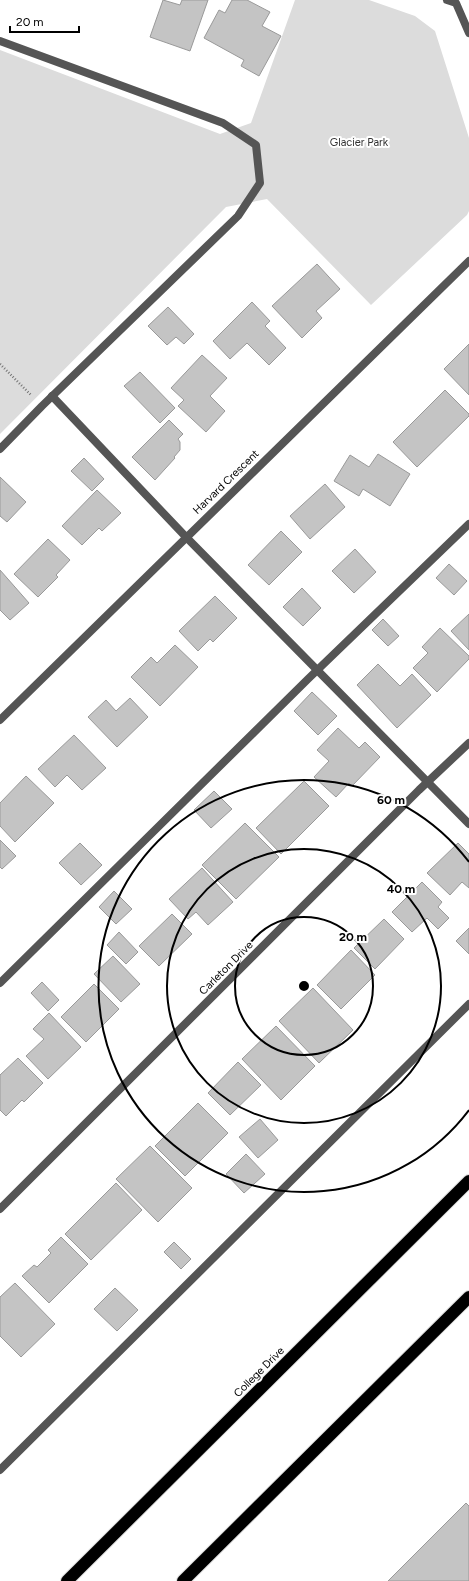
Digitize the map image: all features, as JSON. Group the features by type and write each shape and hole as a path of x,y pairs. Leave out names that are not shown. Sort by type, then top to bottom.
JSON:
{"highway":[{"name":"College Drive","path":"67,1581 469,1182"},
{"path":"183,1581 469,1297"}],"street":[{"path":"447,0 456,3 469,33"},
{"path":"0,41 223,123 256,145 260,183 238,216 52,396 0,449"},
{"name":"Harvard Crescent","path":"0,720 469,262"},
{"path":"52,396 186,537 469,824"},
{"path":"0,983 317,670 469,524"},
{"name":"Carleton Drive","path":"0,1209 427,782 469,743"},
{"path":"0,1470 469,1004"}],"path":[{"path":"0,364 42,406"}],"green space":[{"name":"Glacier Park","path":"295,0 369,0 415,16 435,31 469,138 469,211 467,215 371,305 267,199 226,207 0,434 0,50 220,134 251,123"}],"building":[{"path":"163,0 180,5 182,0 208,0 190,51 150,37"},
{"path":"232,0 247,0 270,12 262,26 281,36 259,76 241,66 244,60 204,38 219,10 225,13"},
{"path":"317,264 340,289 316,311 322,318 302,338 272,306"},
{"path":"252,302 270,321 265,326 286,348 269,365 247,343 230,359 213,341"},
{"path":"168,307 194,334 184,344 176,337 167,345 148,326"},
{"path":"469,344 469,395 444,369"},
{"path":"202,355 227,378 210,396 225,411 206,432 178,406 184,400 171,388"},
{"path":"140,372 175,408 160,423 124,386"},
{"path":"445,390 469,414 469,416 417,467 393,442"},
{"path":"169,420 183,434 178,439 180,442 180,450 174,457 175,458 155,480 132,457"},
{"path":"378,454 410,474 390,506 363,489 359,496 334,481 350,455 369,467"},
{"path":"84,458 104,479 92,491 71,471"},
{"path":"0,477 26,502 7,522 0,516"},
{"path":"325,484 345,507 310,539 290,516"},
{"path":"97,490 121,513 102,531 99,528 82,545 62,526"},
{"path":"281,531 302,552 269,585 248,565"},
{"path":"48,539 70,560 56,575 58,577 38,597 14,574"},
{"path":"355,549 376,572 354,593 332,571"},
{"path":"449,564 467,581 454,595 436,578"},
{"path":"0,570 29,603 10,620 0,610"},
{"path":"302,588 321,608 303,626 283,607"},
{"path":"215,596 237,618 213,642 210,639 198,651 179,631"},
{"path":"469,614 469,650 451,631"},
{"path":"383,619 399,636 388,646 372,630"},
{"path":"440,628 469,656 469,659 437,692 413,668 428,653 422,647"},
{"path":"175,645 198,667 160,706 131,677 151,657 157,663"},
{"path":"378,664 400,686 412,674 431,695 397,728 357,685"},
{"path":"312,692 337,716 318,735 294,711"},
{"path":"130,698 148,717 117,747 88,717 106,700 116,711"},
{"path":"338,728 359,748 365,742 380,757 352,786 349,783 336,797 314,777 329,761 317,750"},
{"path":"74,735 106,768 82,790 67,775 55,787 38,769"},
{"path":"26,776 54,803 15,842 0,826 0,803"},
{"path":"304,781 329,806 281,854 256,828"},
{"path":"214,791 232,809 211,828 194,810"},
{"path":"245,823 279,857 236,899 202,865"},
{"path":"0,840 16,856 2,869 0,867"},
{"path":"80,843 102,865 81,885 59,863"},
{"path":"458,843 469,854 469,888 462,882 450,895 427,873"},
{"path":"202,868 233,902 208,925 196,912 188,919 169,899"},
{"path":"422,882 442,902 438,907 449,918 438,929 427,918 412,932 392,912"},
{"path":"114,891 132,909 116,924 99,907"},
{"path":"172,914 192,934 159,966 139,946"},
{"path":"384,919 404,939 375,969 354,948"},
{"path":"469,928 469,954 456,941"},
{"path":"119,932 138,952 126,964 107,945"},
{"path":"351,950 375,975 341,1009 317,985"},
{"path":"113,956 140,984 121,1002 94,974"},
{"path":"42,982 59,1000 48,1011 31,993"},
{"path":"94,984 119,1009 86,1042 61,1017"},
{"path":"313,988 353,1030 319,1063 279,1021"},
{"path":"49,1013 81,1047 48,1079 26,1056 44,1039 33,1029"},
{"path":"276,1026 315,1066 281,1100 242,1059"},
{"path":"18,1058 43,1083 24,1102 22,1100 6,1116 0,1110 0,1075"},
{"path":"238,1062 261,1085 230,1115 208,1093"},
{"path":"198,1103 228,1133 185,1176 155,1146"},
{"path":"260,1119 278,1140 258,1158 239,1137"},
{"path":"150,1146 192,1188 158,1222 116,1179"},
{"path":"246,1154 265,1174 244,1193 226,1174"},
{"path":"116,1183 142,1210 91,1260 65,1234"},
{"path":"61,1237 88,1264 49,1303 22,1276 34,1265 37,1267 51,1253 48,1250"},
{"path":"174,1242 191,1259 181,1269 164,1252"},
{"path":"15,1283 55,1324 21,1357 0,1336 0,1297"},
{"path":"115,1288 138,1310 117,1331 94,1309"},
{"path":"466,1503 469,1506 469,1581 388,1581"}]}
